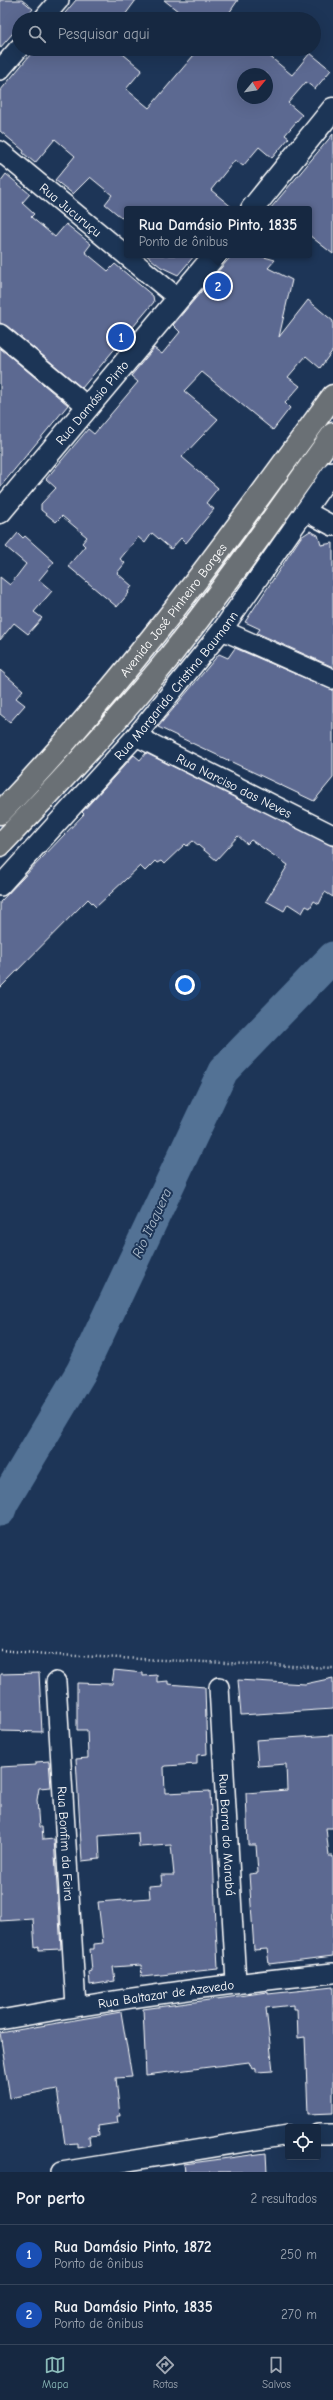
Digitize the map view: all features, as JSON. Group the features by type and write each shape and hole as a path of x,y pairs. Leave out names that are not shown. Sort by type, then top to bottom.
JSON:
{"main road":[{"name":"Avenida José Pinheiro Borges","path":"0,813 82,723 148,644 202,575 333,396"},
{"name":"Avenida José Pinheiro Borges","path":"0,844 107,729 169,656 228,581 333,434"}],"street":[{"path":"49,12 59,0"},
{"path":"0,70 12,56"},
{"path":"254,206 333,108"},
{"name":"Rua Jucuruçu","path":"0,151 124,254"},
{"name":"Rua Jucuruçu","path":"129,258 179,299"},
{"name":"Rua Damásio Pinto","path":"1,510 87,406 179,299 212,258"},
{"path":"0,334 87,406"},
{"name":"Rua Margarida Cristina Baumann","path":"0,886 136,736 222,630 333,471"},
{"path":"305,511 333,526"},
{"path":"222,630 333,679"},
{"name":"Rua Narciso das Neves","path":"136,736 333,835"},
{"name":"Rua Bonfim da Feira","path":"56,1682 76,2006"},
{"name":"Rua Barra do Marabá","path":"220,1687 236,1982"},
{"name":"Rua Baltazar de Azevedo","path":"0,2020 76,2006 236,1982 333,1973"},
{"path":"321,2134 333,2134"},
{"path":"61,2172 118,2167 285,2136"}],"path":[{"path":"0,1650 57,1655 333,1668"}],"building":[{"path":"0,0 22,0 33,9 31,12 12,12 12,34 0,48"},
{"path":"76,0 136,0 127,12 66,12"},
{"path":"164,0 238,0 230,12 179,12"},
{"path":"29,56 125,56 142,70 126,89 149,108 193,56 269,56 292,75 308,56 314,56 331,70 315,89 306,82 288,103 302,115 285,135 289,138 272,158 259,147 243,166 235,160 211,190 230,206 124,206 124,220 105,204 112,195 90,177 73,194 55,180 75,156 55,139 35,163 23,153 24,151 0,131 0,91"},
{"path":"333,134 333,254 312,237 312,206 273,206"},
{"path":"6,174 30,194 22,203 34,214 31,217 55,237 66,224 91,244 85,252 108,271 115,264 153,296 154,302 82,388 7,326 0,323 0,182"},
{"path":"150,258 192,258 178,275 161,267"},
{"path":"229,258 268,258 275,260 268,268 292,280 279,337 308,300 333,321 333,350 320,368 306,356 288,377 300,386 285,403 290,408 273,430 202,372 184,391 218,419 182,457 218,488 206,503 214,509 186,543 181,538 171,549 152,533 145,543 138,537 120,559 125,563 117,573 132,586 128,592 129,593 117,607 68,566 85,546 82,543 87,537 62,516 56,522 41,510 41,504 56,488 46,479 88,429 94,434 138,382 131,376 154,348 162,354 180,332 173,325"},
{"path":"0,348 68,405 0,487"},
{"path":"310,531 318,535 321,545 333,543 333,667 257,633 260,629 245,622 301,537"},
{"path":"18,533 23,538 25,536 54,562 39,580 52,591 34,612 42,618 28,634 14,623 0,640 0,577 10,585 26,564 6,547"},
{"path":"235,648 333,690 333,778 314,801 158,727 219,654 228,658"},
{"path":"0,670 23,690 16,698 25,705 10,722 0,714"},
{"path":"146,753 333,846 333,897 325,892 319,904 314,901 310,908 306,906 302,913 288,904 284,911 266,901 288,865 251,840 247,844 238,836 216,860 193,841 187,846 185,844 164,864 161,861 157,863 155,861 145,871 140,866 96,907 88,899 0,988 0,902 84,814 82,812 134,755 140,760"},
{"path":"114,1670 143,1673 143,1676 157,1675 157,1682 168,1681 168,1684 205,1687 207,1754 197,1755 197,1764 164,1767 165,1793 210,1791 218,1969 142,1977 141,1965 113,1967 115,1981 90,1985 89,1972 92,1971 90,1949 94,1949 94,1944 103,1943 98,1902 150,1898 149,1886 162,1885 161,1875 174,1875 171,1845 139,1847 138,1833 99,1836 100,1859 82,1861 76,1759 88,1758 87,1730 77,1730 77,1683 112,1684"},
{"path":"39,1673 42,1732 0,1731 0,1674"},
{"path":"333,1678 333,1709 241,1715 238,1680 305,1684"},
{"path":"333,1735 333,1828 326,1828 329,1856 333,1856 333,1956 269,1964 267,1949 254,1950 249,1874 258,1873 256,1845 248,1845 246,1793 287,1790 286,1764 258,1766 256,1740"},
{"path":"49,1761 51,1787 39,1788 37,1800 39,1827 42,1827 43,1840 54,1839 61,1949 39,1950 39,1947 35,1948 33,1919 0,1921 0,1767 36,1765 36,1762"},
{"path":"333,1987 333,2113 308,2114 305,2037 298,2038 297,2009 293,2009 293,2005 266,2008 273,2071 256,2072 256,2068 252,2069 249,2062 146,2075 143,2009 268,1992 268,1994"},
{"path":"121,2012 132,2077 116,2078 120,2116 117,2116 118,2123 98,2126 99,2135 89,2136 90,2145 77,2147 77,2143 65,2144 57,2089 10,2098 0,2033"},
{"path":"266,2153 267,2172 185,2172 184,2164"}],"waterway":[{"name":"Rio Itaquera","path":"0,1511 3,1503 81,1372 223,1071 333,957"}],"place":[{"name":"Rua Damásio Pinto, 1835","path":"218,286"},
{"name":"Rua Damásio Pinto, 1872","path":"121,337"}]}
